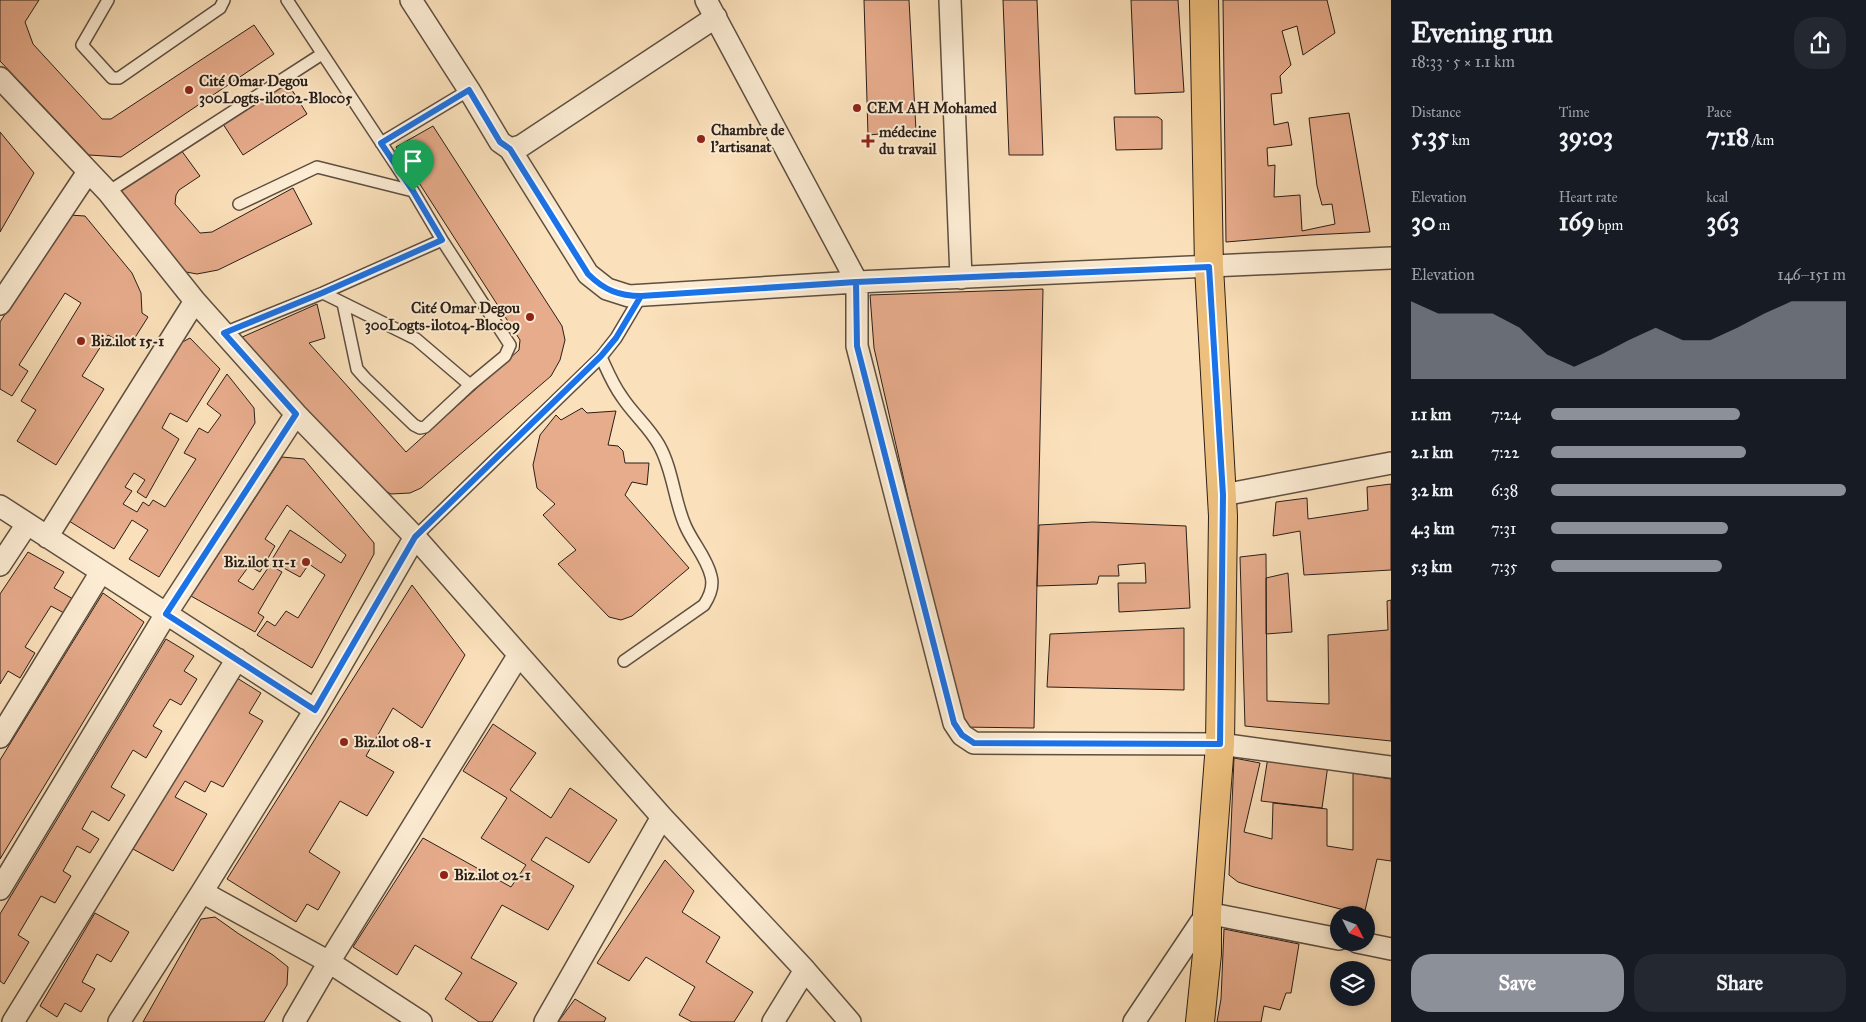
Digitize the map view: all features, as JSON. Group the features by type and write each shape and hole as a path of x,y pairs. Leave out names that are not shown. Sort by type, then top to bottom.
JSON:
{"main road":[{"path":"1200,1022 1207,954 1206,913 1220,744 1223,495 1209,267 1204,0"}],"street":[{"path":"411,0 500,142 510,149 588,274 606,289 618,294 641,296 856,282 1391,258"},
{"path":"950,0 961,278"},
{"path":"510,149 521,146 711,9 856,282 857,346 954,723 962,735 974,743 1220,744 1391,767"},
{"path":"0,78 108,192 195,301 296,414 415,537 662,817 805,970 850,1022"},
{"path":"0,304 88,172"},
{"path":"47,537 195,301"},
{"path":"0,889 166,614 296,414"},
{"path":"1223,495 1391,463"},
{"path":"0,506 315,710"},
{"path":"0,565 27,524"},
{"path":"119,1022 315,710 415,537"},
{"path":"0,738 101,572"},
{"path":"294,1022 518,656"},
{"path":"13,1022 237,659"},
{"path":"545,1022 662,817"},
{"path":"202,892 329,962 420,1022"},
{"path":"1134,1022 1206,913 1330,937"},
{"path":"1375,946 1391,949"},
{"path":"773,1022 805,970"}],"lane":[{"path":"108,0 82,45 112,78 119,78 220,8 224,0"},
{"path":"287,0 413,191 442,240 510,345 505,356 470,385 425,427 420,428 414,425 357,369 342,303"},
{"path":"108,192 322,54"},
{"path":"381,143 469,90"},
{"path":"239,204 317,167 413,191"},
{"path":"224,333 322,293 442,240"},
{"path":"322,293 416,339 470,385"},
{"path":"415,537 601,356 616,338 641,296"},
{"path":"601,356 621,396 652,433 660,448 667,463 680,513 711,575 712,586 710,596 704,605 624,661"}],"building":[{"name":"Cité Omar Degou 300Logts-ilot02-Bloc05","path":"0,0 39,0 25,22 33,44 102,119 111,119 254,25 274,54 121,157 89,155 0,61"},
{"path":"864,0 909,0 916,131 868,135"},
{"path":"1003,0 1037,0 1043,155 1009,155"},
{"path":"1131,0 1178,0 1184,92 1135,94"},
{"path":"1223,0 1327,0 1335,33 1303,55 1297,26 1282,31 1291,65 1280,76 1282,93 1271,94 1274,125 1288,122 1292,145 1267,148 1268,166 1275,165 1274,197 1300,195 1302,231 1335,224 1332,204 1322,205 1317,186 1309,118 1349,113 1370,232 1226,242"},
{"path":"287,82 307,114 243,155 223,124"},
{"path":"1114,117 1158,117 1162,120 1162,149 1116,150"},
{"name":"Cité Omar Degou 300Logts-ilot04-Bloc09","path":"433,126 562,326 565,340 560,360 551,376 421,488 410,493 391,494 380,488 240,338 317,304 325,338 309,343 406,452 519,350 520,340 396,147"},
{"path":"0,132 34,173 0,232"},
{"path":"181,150 200,176 179,190 176,195 175,204 200,233 212,232 293,188 312,224 218,270 197,274 186,272 172,262 119,194 124,187"},
{"name":"Biz.ilot 15-1","path":"69,215 85,216 132,273 141,293 142,313 148,317 129,347 108,335 82,376 104,389 56,465 17,441 36,410 21,401 81,303 65,293 19,365 28,371 12,396 0,389 0,322"},
{"path":"1043,289 1034,728 960,727 874,348 870,295"},
{"path":"190,338 220,369 187,422 170,413 162,428 179,439 146,498 137,492 145,480 134,473 125,487 132,491 123,504 137,512 143,502 149,506 153,500 165,507 196,459 184,453 199,428 208,433 221,415 207,404 227,374 254,408 255,423 159,577 129,559 148,530 132,520 114,549 69,521 175,346"},
{"path":"582,408 587,413 616,411 608,445 618,446 623,451 625,463 649,463 647,485 632,482 625,495 689,568 632,616 621,620 609,617 558,564 576,550 543,515 555,504 537,488 533,465 540,435 556,415 561,420"},
{"name":"Biz.ilot 11-1","path":"282,457 304,459 374,543 374,554 312,668 257,635 267,621 275,626 286,611 298,618 325,575 309,564 300,577 271,561 290,530 341,563 346,555 287,505 265,539 275,546 260,572 249,566 238,581 253,590 270,565 282,572 258,613 264,617 255,632 191,596"},
{"path":"1391,484 1391,570 1304,575 1300,531 1273,536 1276,502 1307,498 1308,519 1368,510 1367,487"},
{"path":"1093,522 1186,526 1190,608 1119,612 1118,583 1146,583 1145,563 1118,565 1119,576 1099,576 1097,584 1037,586 1039,525"},
{"path":"28,552 64,572 54,588 73,599 64,613 51,606 25,647 35,653 20,678 8,671 0,684 0,594"},
{"path":"1266,554 1267,701 1329,704 1328,635 1388,630 1387,601 1391,600 1391,741 1245,726 1240,557"},
{"path":"1288,573 1292,632 1266,634 1266,578"},
{"name":"Biz.ilot 08-1","path":"412,585 465,655 422,728 393,708 366,756 394,772 367,816 340,801 309,852 340,872 318,910 307,904 296,922 227,879"},
{"path":"103,593 144,622 0,859 0,760"},
{"path":"1184,628 1184,690 1047,687 1050,634"},
{"path":"166,639 194,656 184,671 197,679 181,705 170,699 153,726 162,731 146,758 133,750 111,787 125,795 109,821 92,811 82,829 99,839 90,853 77,846 63,871 71,876 55,903 41,896 18,935 29,942 4,984 0,981 0,914"},
{"path":"237,678 261,693 249,713 263,721 223,787 211,781 205,792 185,781 175,797 207,814 173,871 133,849"},
{"name":"Biz.ilot 02-1","path":"493,724 536,753 510,790 551,818 570,788 617,820 589,863 546,837 531,860 574,886 548,930 502,905 471,958 517,983 492,1022 479,1022 445,999 462,973 415,945 397,975 353,947 423,838 511,887 526,865 481,838 507,798 463,771"},
{"path":"1268,757 1328,765 1322,808 1261,801"},
{"path":"1234,758 1260,763 1244,832 1272,839 1273,803 1327,809 1327,846 1353,850 1353,773 1391,779 1391,861 1377,859 1366,906 1330,906 1254,887 1238,882 1229,875"},
{"path":"665,860 694,891 682,912 720,937 706,962 753,992 734,1022 692,1022 679,1015 695,987 646,957 629,981 597,963"},
{"path":"95,913 129,932 111,962 97,954 82,982 95,989 81,1012 65,1003 57,1017 40,1006"},
{"path":"215,917 288,967 287,985 264,1022 143,1022 201,919"},
{"path":"1224,929 1299,944 1291,993 1286,993 1280,1010 1264,1006 1261,1022 1217,1022 1221,999"},
{"path":"575,999 606,1018 604,1022 558,1022"}],"place":[{"name":"Cité Omar Degou 300Logts-ilot02-Bloc05","path":"189,90"},
{"name":"CEM AH Mohamed","path":"857,108"},
{"name":"Chambre de l'artisanat","path":"701,139"},
{"name":"médecine du travail","path":"868,141"},
{"name":"Cité Omar Degou 300Logts-ilot04-Bloc09","path":"530,317"},
{"name":"Biz.ilot 15-1","path":"81,341"},
{"name":"Biz.ilot 11-1","path":"306,562"},
{"name":"Biz.ilot 08-1","path":"344,742"},
{"name":"Biz.ilot 02-1","path":"444,875"}],"route":[{"path":"413,191 381,143 469,90 500,142 510,149 588,274 606,289 618,294 641,296 856,282 1209,267 1223,495 1220,744 974,743 962,735 954,723 857,346 856,282 785,287 641,296 630,318 601,356 415,537 315,710 166,614 296,414 224,333 322,293 442,240 413,191"}]}
